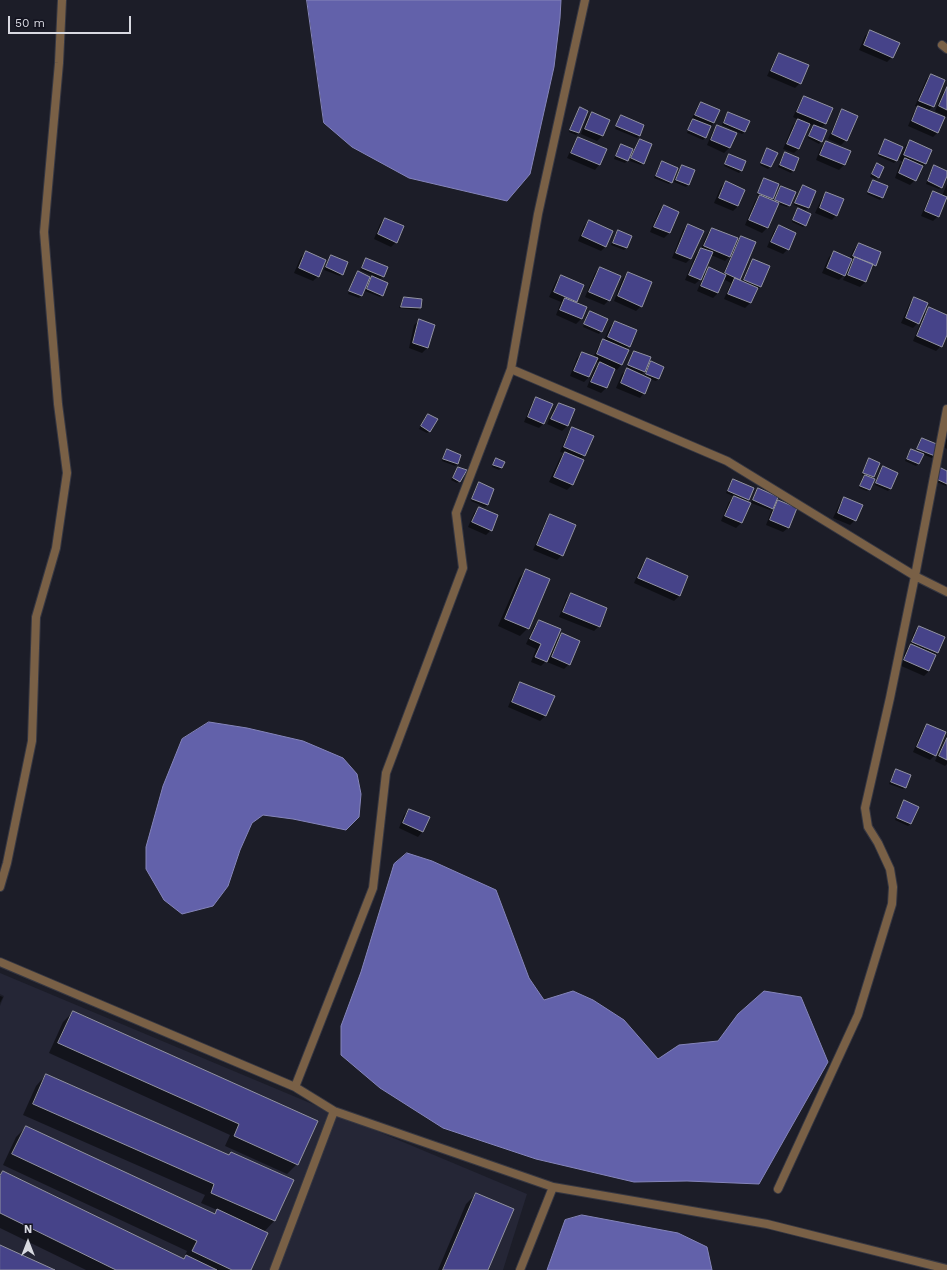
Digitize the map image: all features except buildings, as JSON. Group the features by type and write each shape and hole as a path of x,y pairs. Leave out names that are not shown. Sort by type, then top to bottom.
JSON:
{"street":[{"path":"0,887 7,863 32,741 36,617 56,548 67,473 58,404 44,232 59,63 62,0"},
{"path":"295,1087 373,888 386,773 463,568 456,512 511,369 538,214 585,0"},
{"path":"511,369 727,461 915,576 947,592"},
{"path":"778,1189 858,1015 892,904 894,887 890,869 878,843 868,827 865,808 890,698 947,409"},
{"path":"0,962 295,1087 334,1111 552,1187 767,1224 947,1269"},
{"path":"274,1270 334,1111"},
{"path":"520,1270 552,1187"}],"shaded area":[{"path":"307,0 561,0 554,67 530,174 507,201 409,178 352,147 324,123"},
{"path":"209,722 247,728 303,741 343,758 357,774 361,794 359,817 346,830 293,819 263,815 252,823 240,850 228,886 213,906 182,914 164,900 146,869 146,847 163,786 182,739"},
{"path":"407,853 432,861 496,890 529,978 544,1000 573,991 593,1000 624,1020 658,1059 679,1045 718,1041 738,1014 764,991 801,997 828,1062 759,1184 687,1181 634,1182 536,1159 443,1128 380,1088 341,1055 341,1026 361,972 394,864"},
{"path":"0,973 527,1194 503,1270 488,1270 514,1209 476,1193 443,1270 251,1270 268,1233 217,1209 215,1214 26,1126 12,1154 197,1241 192,1251 232,1270 217,1270 184,1259 3,1171 0,1176 0,1006 4,996 0,994","holes":["73,1011 318,1121 298,1165 234,1136 239,1124 59,1043","46,1074 229,1155 231,1152 294,1180 275,1221 211,1193 214,1184 33,1104"]},
{"path":"0,1213 116,1270 55,1270 0,1245"},
{"path":"582,1215 678,1233 707,1247 712,1270 547,1270 565,1220"}]}
